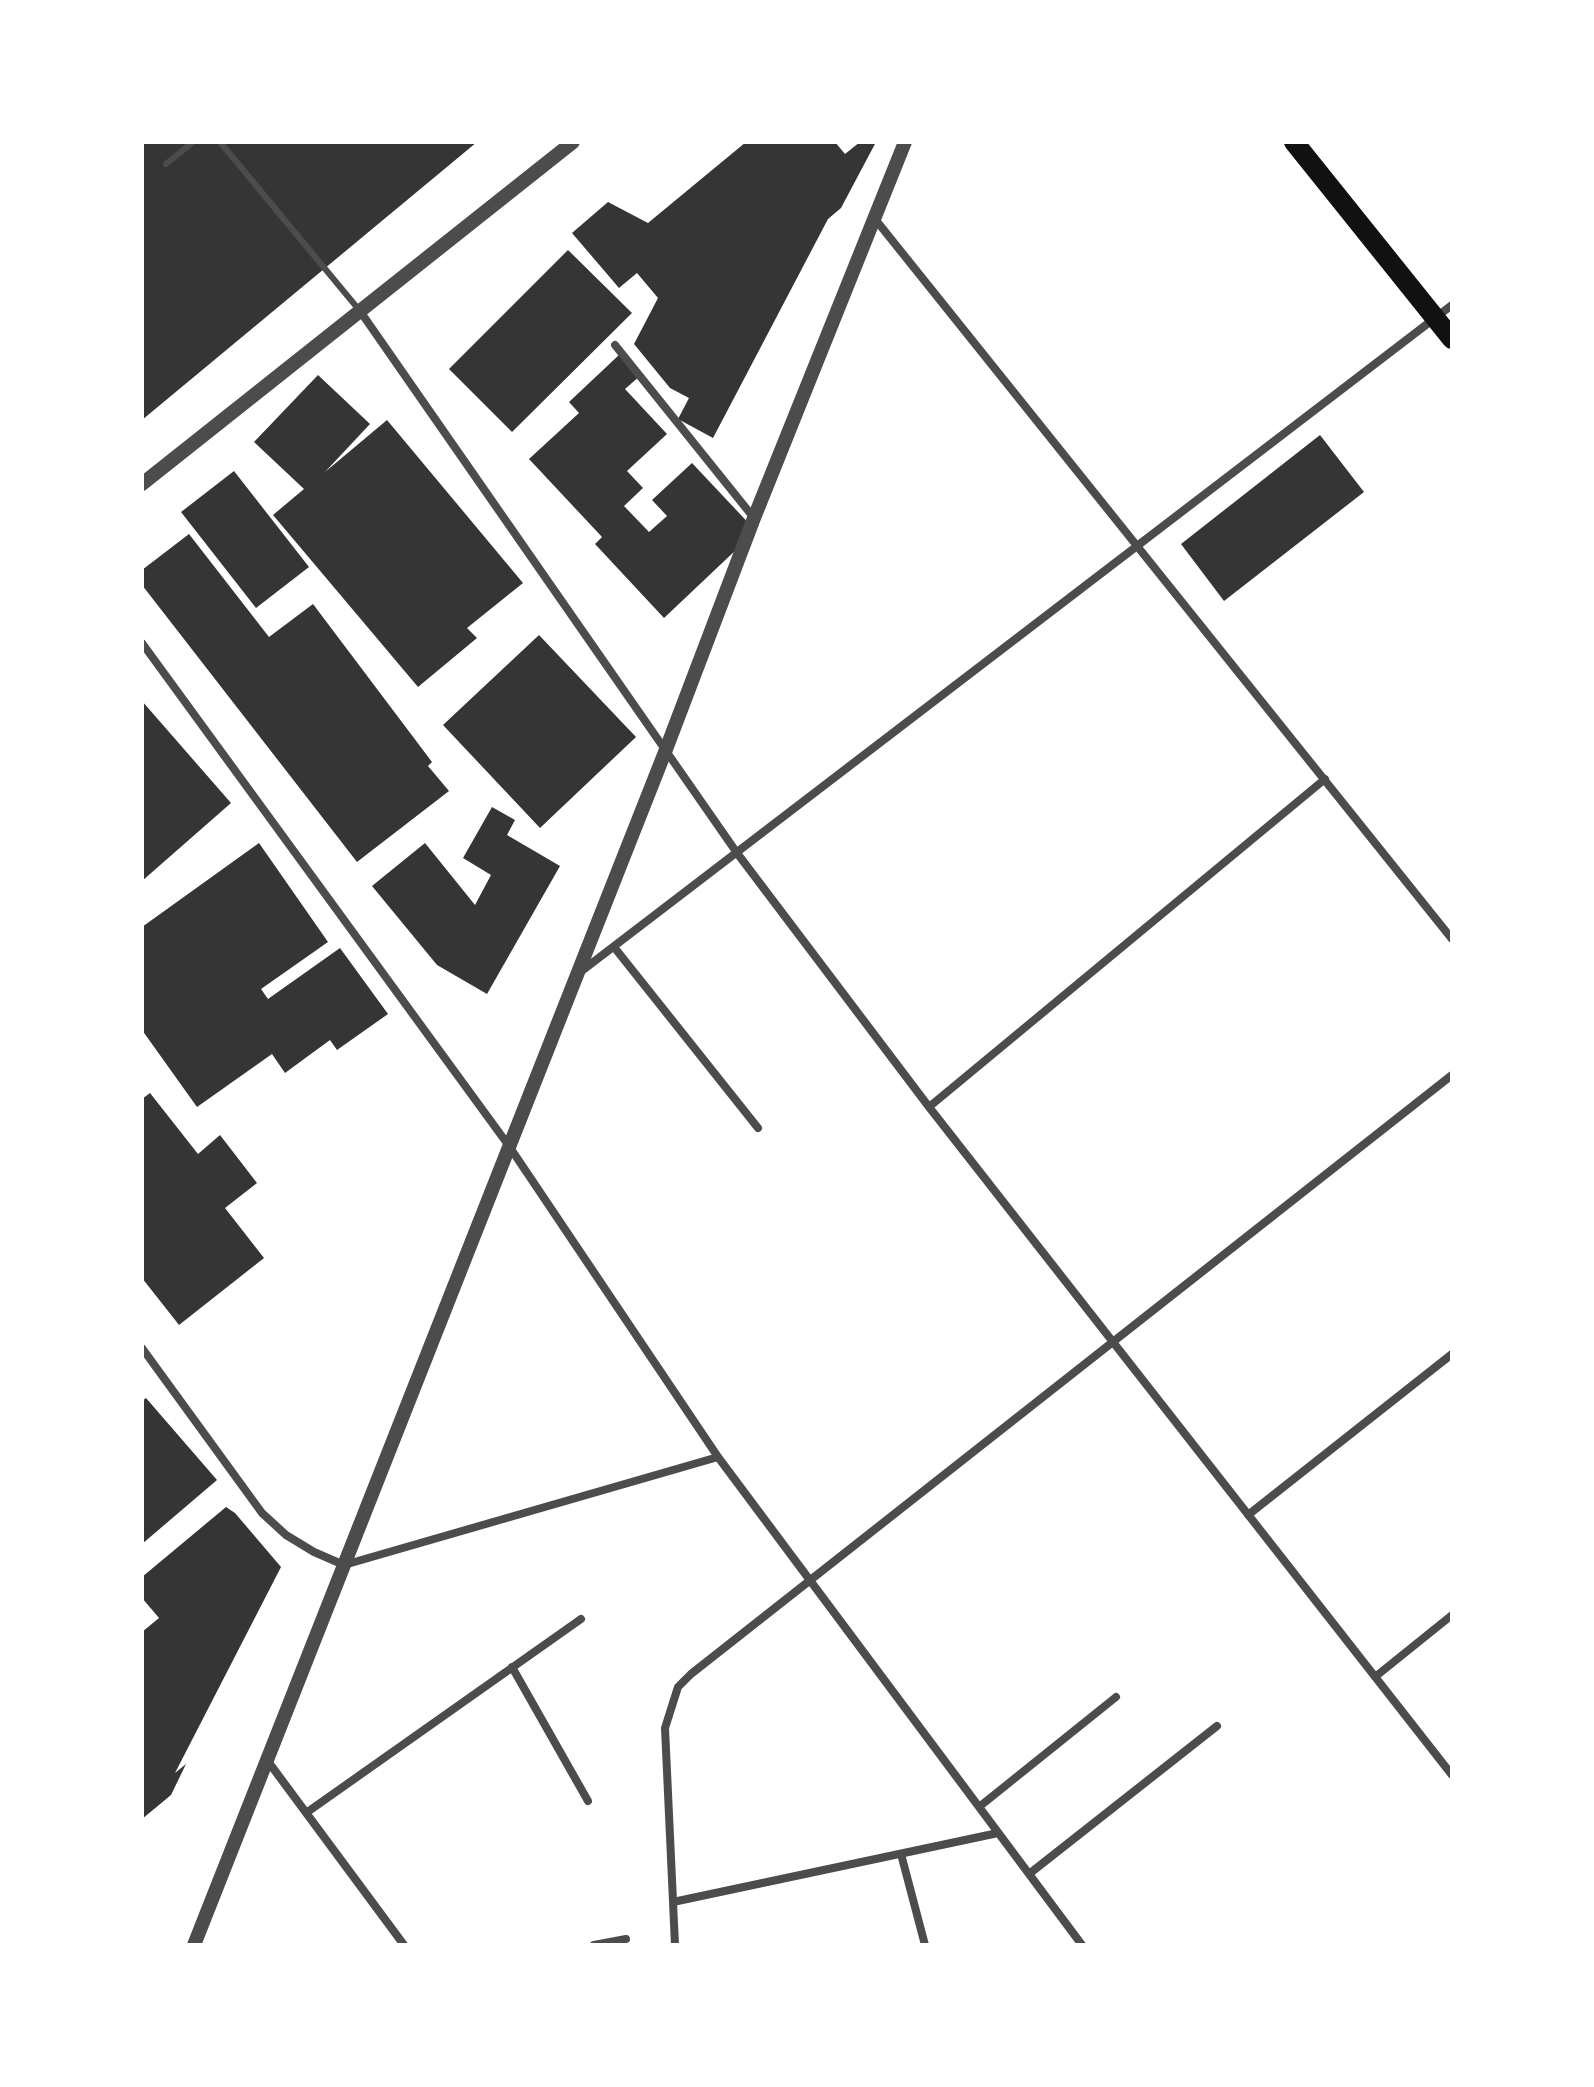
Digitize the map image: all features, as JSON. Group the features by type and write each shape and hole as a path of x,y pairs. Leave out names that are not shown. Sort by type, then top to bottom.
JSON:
{"main road":[{"path":"1294,142 1452,339"}],"street":[{"path":"142,484 573,142"},
{"path":"194,1945 665,752 754,518 905,142"},
{"path":"875,219 1452,939"},
{"path":"576,976 1452,305"},
{"path":"360,311 737,853 929,1107 1452,1775"},
{"path":"615,345 754,518"},
{"path":"144,650 509,1146 718,1457 1082,1945"},
{"path":"929,1107 1325,779"},
{"path":"614,947 758,1128"},
{"path":"675,1945 665,1728 678,1687 1452,1075"},
{"path":"142,1348 262,1513 286,1535 344,1565 718,1457"},
{"path":"1248,1515 1452,1354"},
{"path":"1375,1677 1452,1615"},
{"path":"306,1813 581,1619"},
{"path":"512,1667 588,1801"},
{"path":"979,1807 1116,1697"},
{"path":"1029,1874 1217,1726"},
{"path":"267,1760 404,1945"},
{"path":"673,1902 998,1833"},
{"path":"901,1854 925,1945"},
{"path":"594,1945 626,1939"}],"lane":[{"path":"166,164 193,142"},
{"path":"220,142 360,311"}],"building":[{"path":"142,142 477,142 142,420"},
{"path":"746,142 835,142 845,154 860,142 876,142 841,208 828,219 713,438 678,419 689,398 670,388 634,344 658,298 637,273 619,288 572,233 608,202 648,223"},
{"path":"568,250 632,313 512,432 449,369"},
{"path":"620,354 641,375 625,389 667,434 627,471 643,488 624,506 649,532 667,516 652,500 692,463 756,531 664,618 595,544 602,537 529,459 579,413 569,402"},
{"path":"318,375 370,424 325,472 387,420 523,583 467,628 477,638 418,687 273,515 304,489 254,442"},
{"path":"1320,435 1364,492 1224,601 1181,544"},
{"path":"234,471 309,567 256,608 181,512"},
{"path":"189,534 269,637 313,604 432,762 428,766 449,791 357,862 142,585 142,570"},
{"path":"539,635 636,737 540,828 443,725"},
{"path":"142,701 231,803 142,881"},
{"path":"492,807 515,820 507,835 560,866 487,994 437,965 372,886 425,843 475,905 491,875 463,858"},
{"path":"259,843 328,942 261,989 268,999 340,948 388,1014 337,1050 330,1040 285,1073 272,1054 197,1107 142,1030 142,927"},
{"path":"150,1093 198,1154 220,1135 257,1183 225,1208 264,1258 179,1325 142,1278 142,1099"},
{"path":"146,1398 217,1480 142,1544 142,1401"},
{"path":"226,1507 235,1513 281,1567 175,1773 186,1764 171,1795 142,1819 142,1632 159,1618 142,1598 142,1577"}]}
